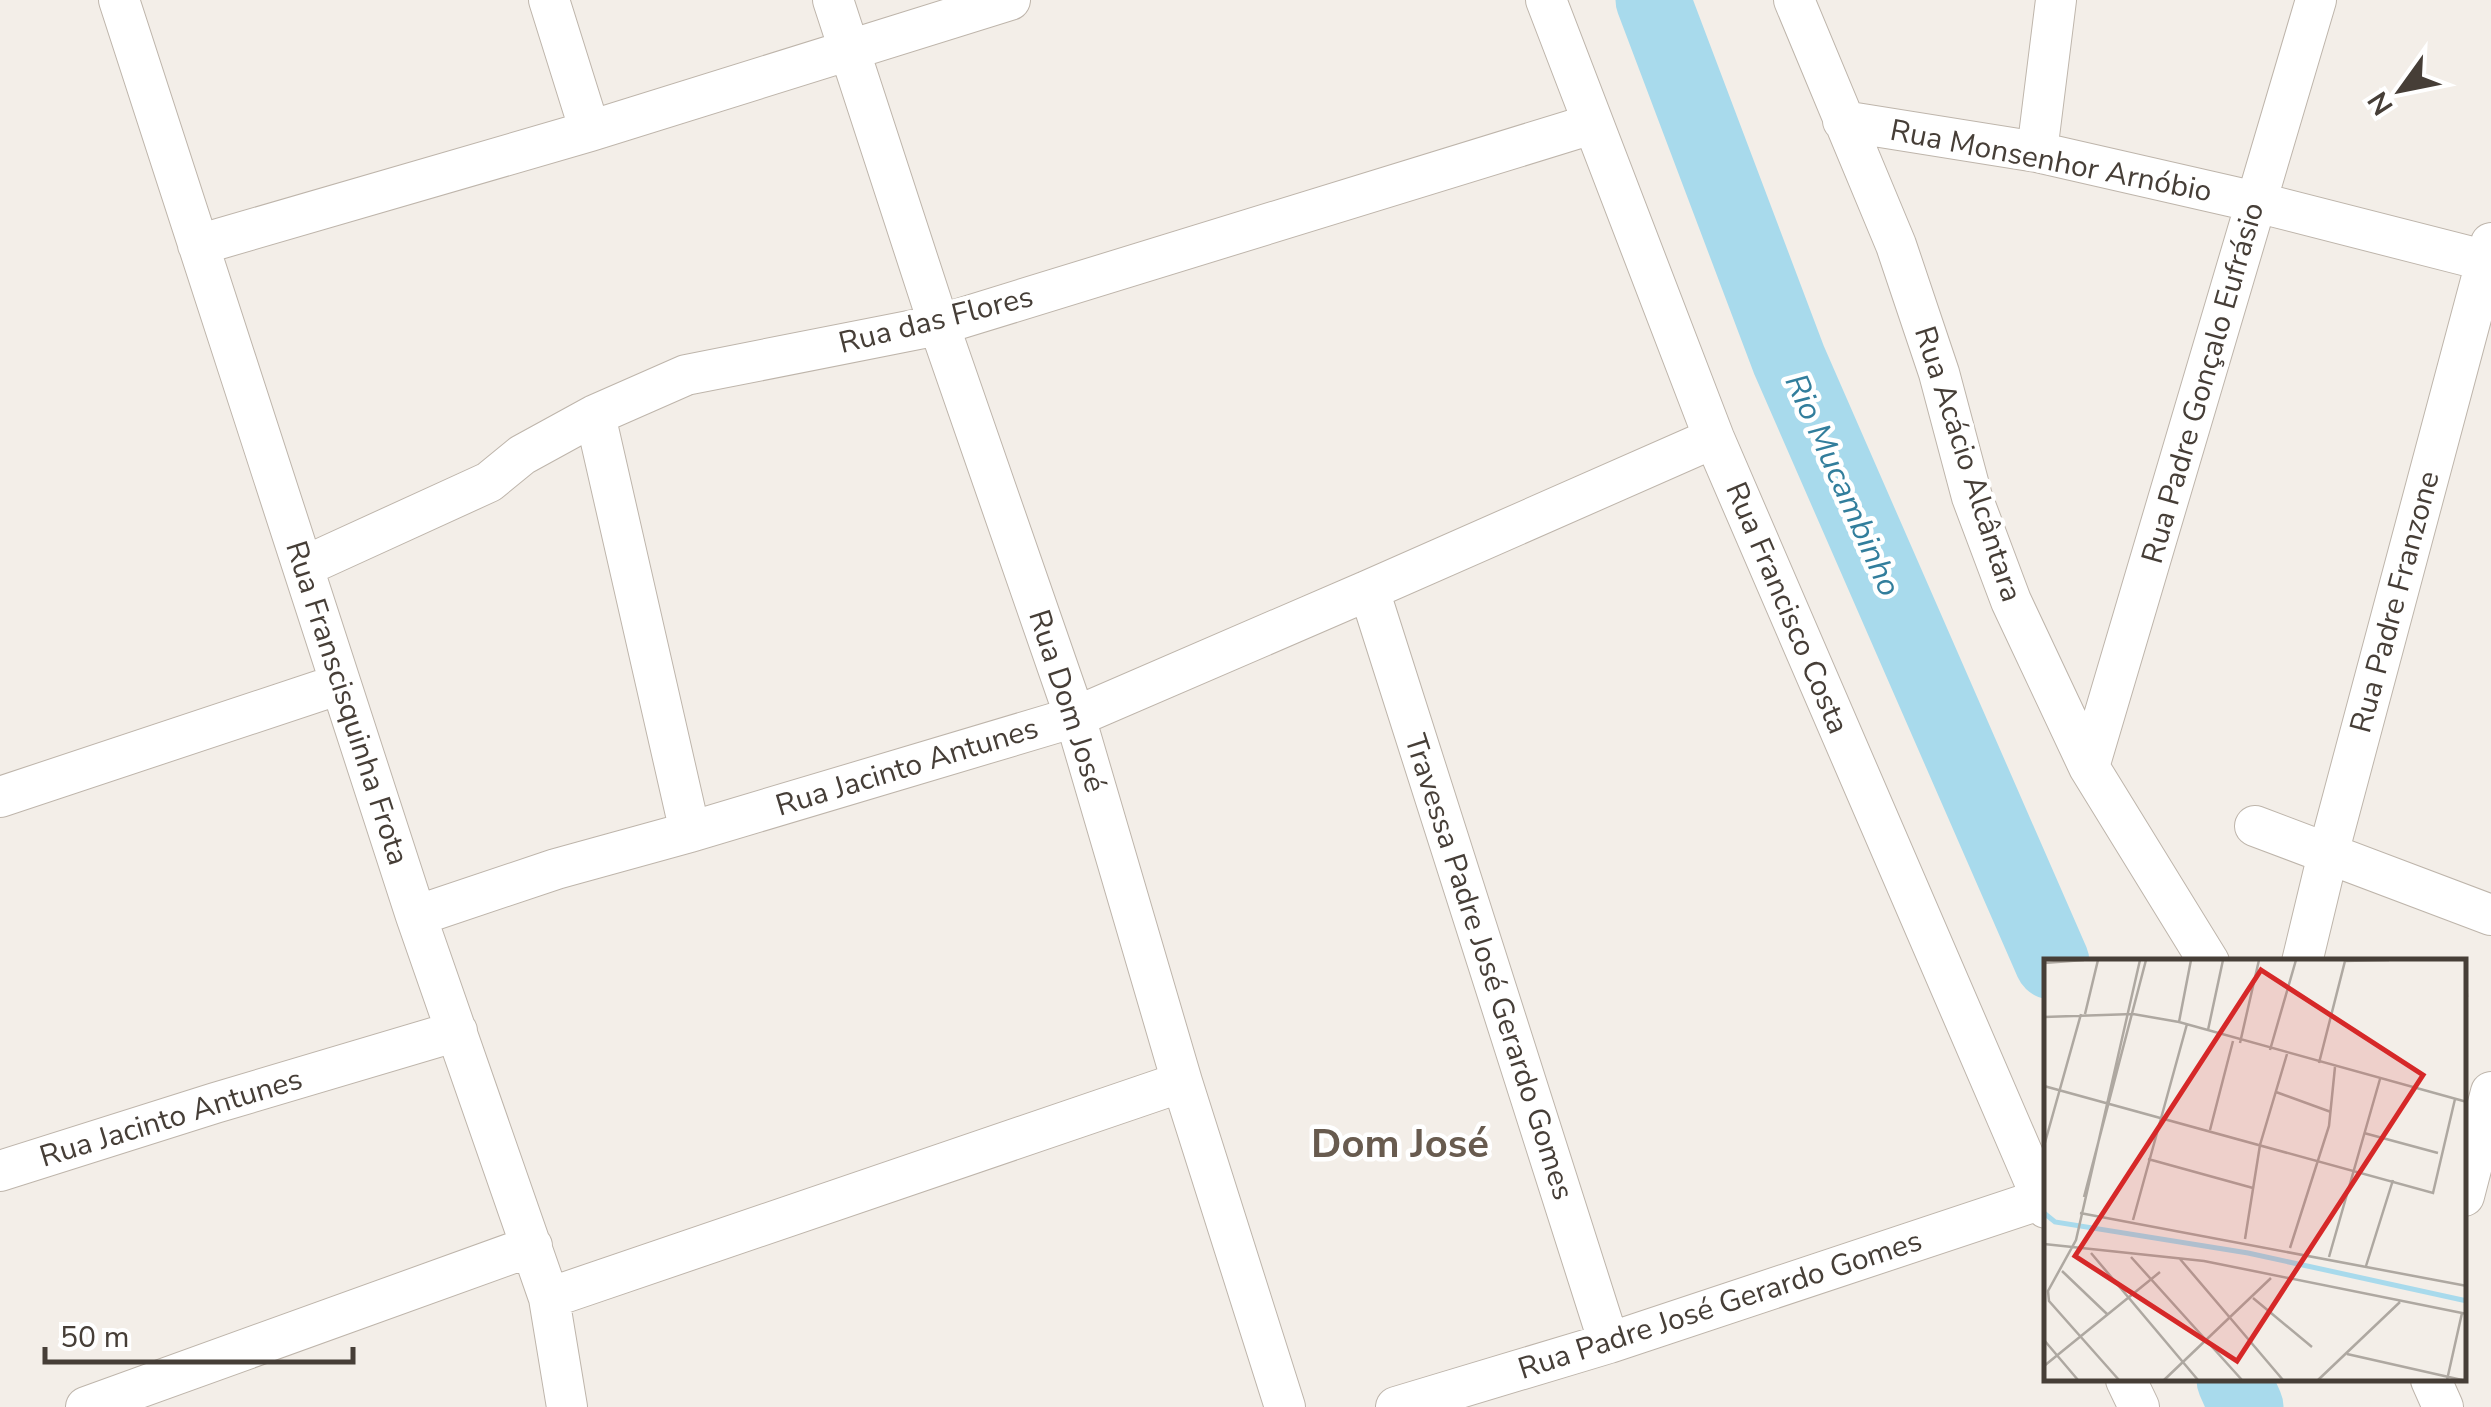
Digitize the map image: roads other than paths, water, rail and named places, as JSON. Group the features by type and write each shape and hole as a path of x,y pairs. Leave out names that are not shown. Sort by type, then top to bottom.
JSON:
{"street":[{"name":"Rua Franscisquinha Frota","path":"119,0 416,916 549,1298 567,1407"},
{"path":"549,0 590,131"},
{"name":"Rua Dom José","path":"834,0 939,325 1074,717 1182,1082 1285,1407"},
{"path":"198,244 590,131 1010,0"},
{"name":"Rua Francisco Costa","path":"1546,0 1714,438 2044,1204"},
{"name":"Rua Acácio Alcântara","path":"1794,0 1896,245 1939,373 1972,496 2011,601 2090,767 2208,959"},
{"path":"2038,152 2056,0"},
{"name":"Rua Padre Gonçalo Eufrásio","path":"2090,767 2316,0"},
{"name":"Rua Monsenhor Arnóbio","path":"1844,122 2038,152 2489,255"},
{"name":"Rua das Flores","path":"304,567 489,482 522,454 594,415 686,375 939,325 1592,124"},
{"name":"Rua Padre Franzone","path":"2303,959 2489,255"},
{"path":"594,415 690,832"},
{"name":"Rua Jacinto Antunes","path":"416,916 556,868 1074,717 1714,438"},
{"name":"Travessa Padre José Gerardo Gomes","path":"1369,590 1609,1344"},
{"path":"0,797 340,684"},
{"path":"2255,826 2491,915"},
{"name":"Rua Jacinto Antunes","path":"0,1171 457,1031"},
{"path":"549,1298 1182,1082"},
{"path":"2466,1188 2491,1092"},
{"name":"Rua Padre José Gerardo Gomes","path":"1396,1407 1609,1344 2044,1204"},
{"path":"86,1407 532,1246"},
{"path":"2127,1382 2139,1407"},
{"path":"2431,1382 2444,1407"}],"waterway":[{"name":"Rio Mucambinho","path":"1653,0 1789,360 2051,959"},
{"name":"Rio Mucambinho","path":"2235,1382 2246,1407"}],"district":[{"name":"Dom José","path":"1400,1144"}]}
